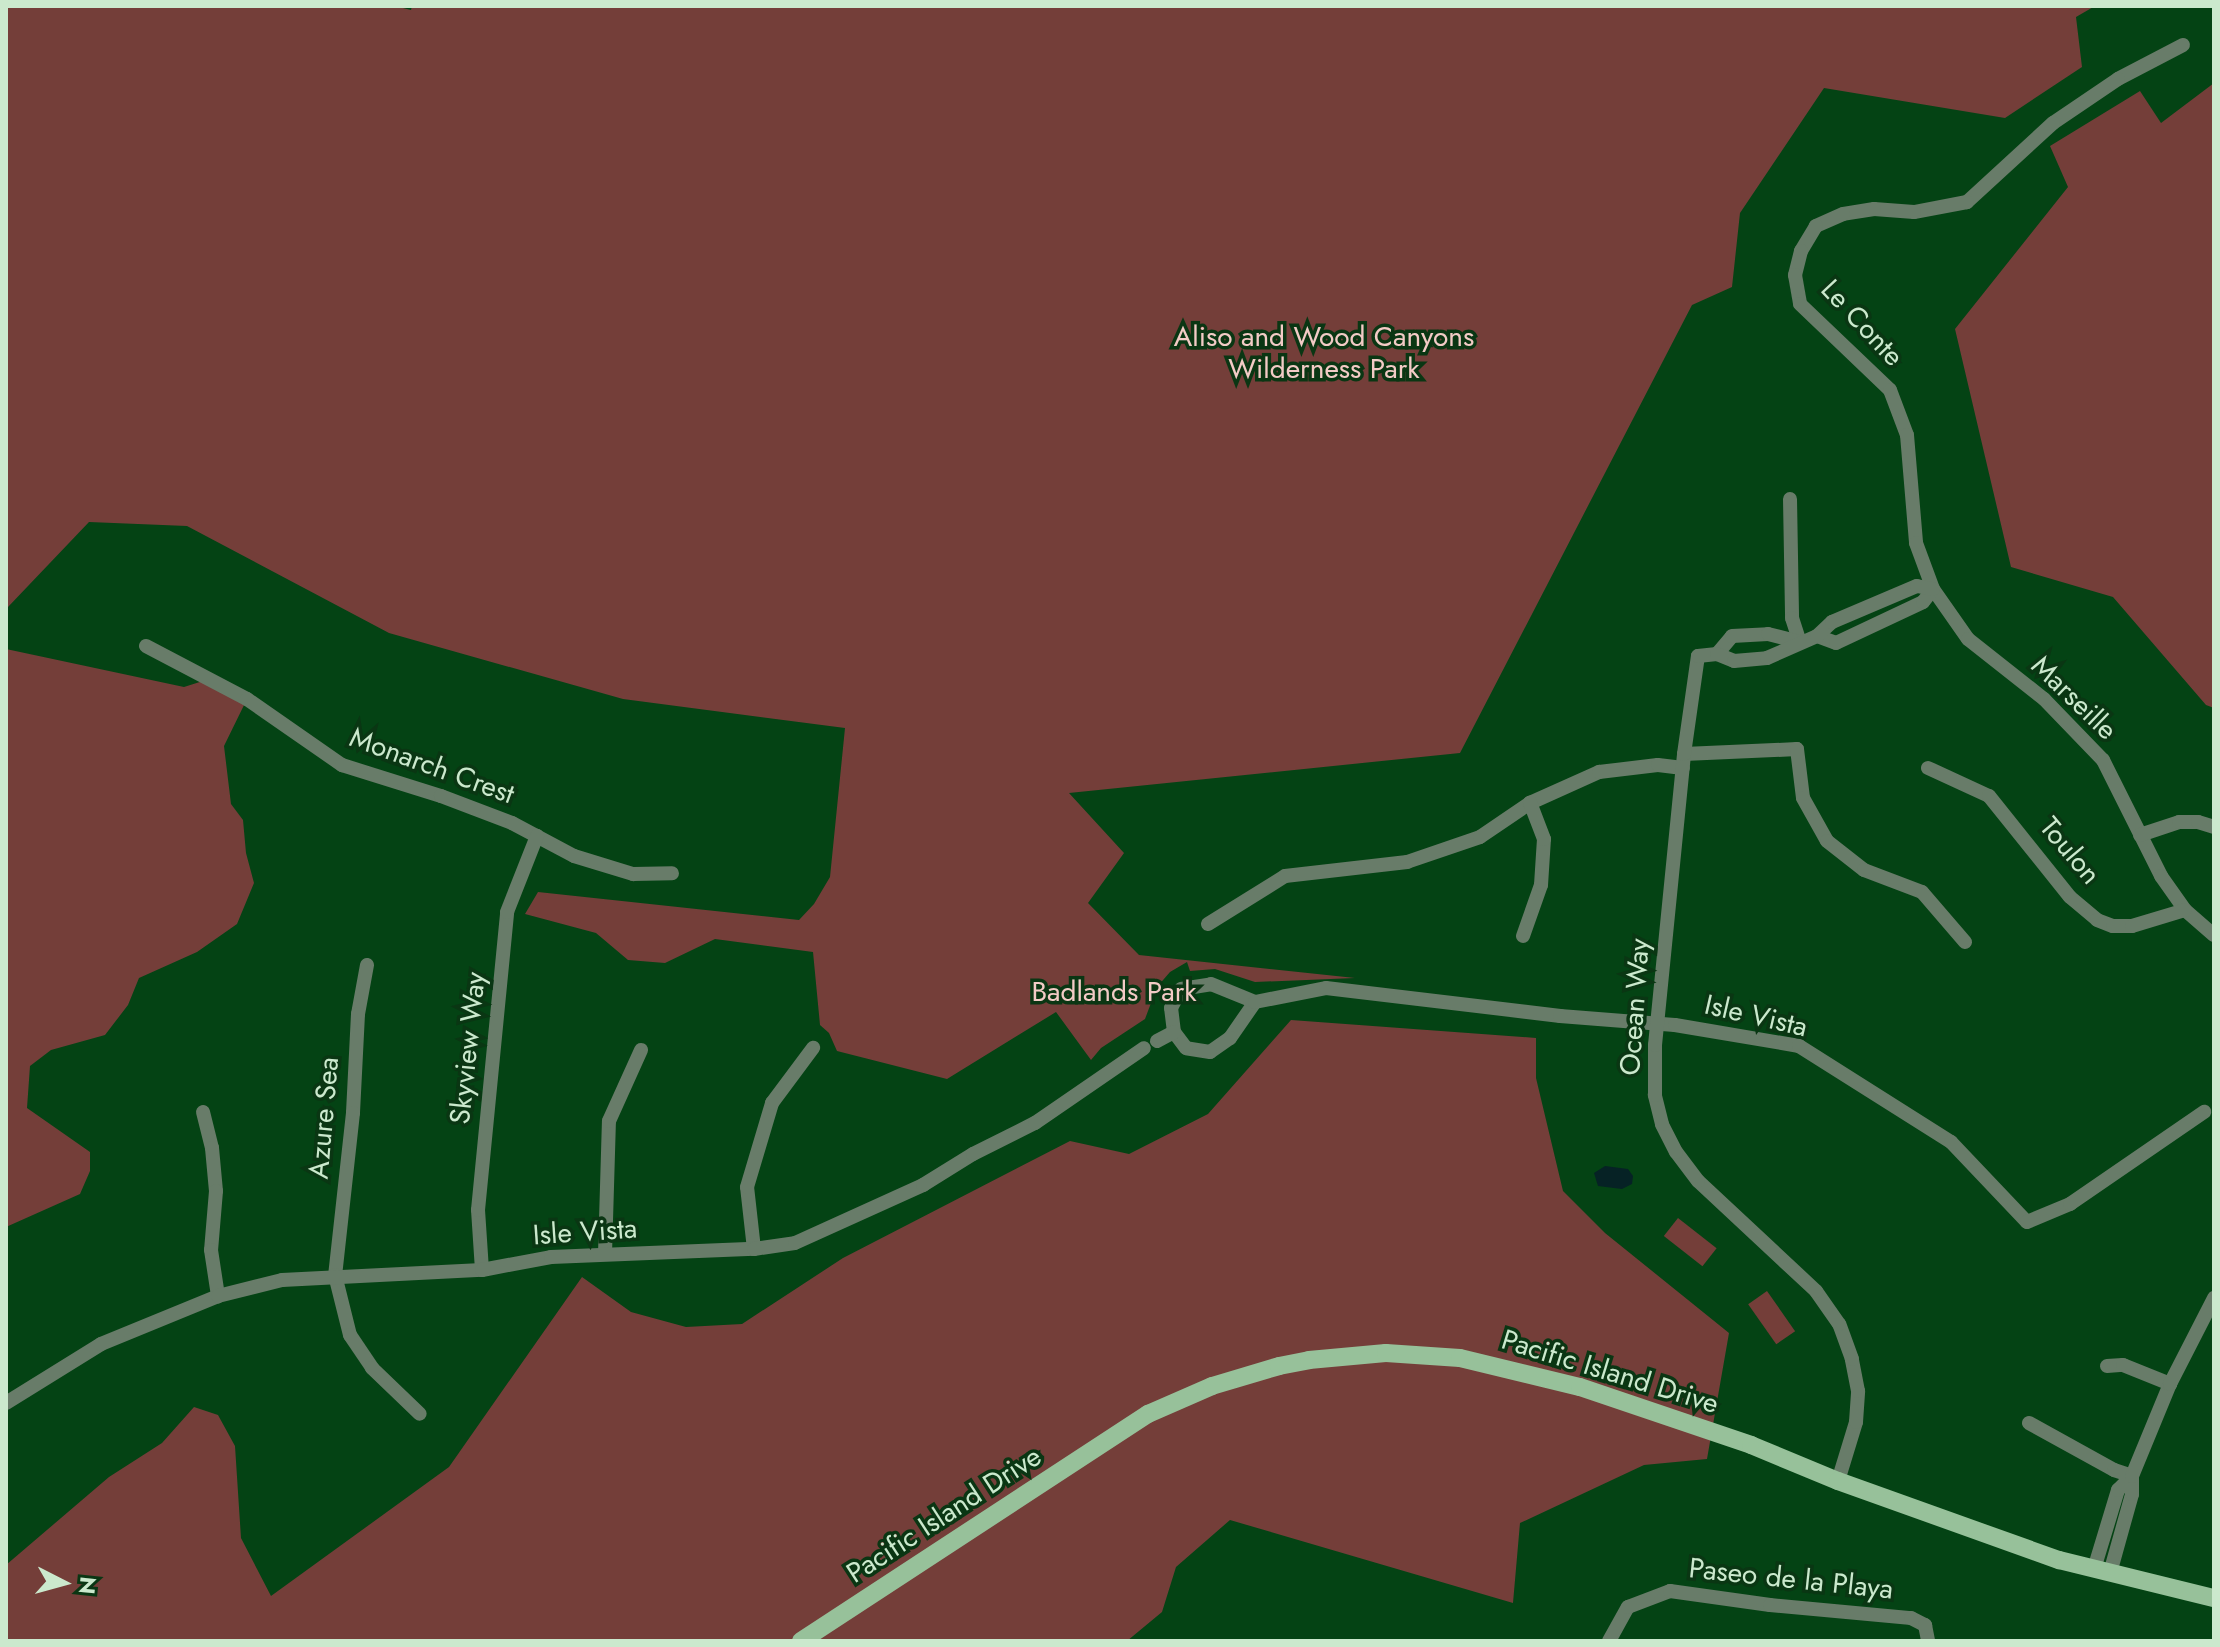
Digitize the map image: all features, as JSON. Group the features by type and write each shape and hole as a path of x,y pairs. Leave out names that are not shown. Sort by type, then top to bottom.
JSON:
{"main road":[{"name":"Pacific Island Drive","path":"801,1641 1148,1414 1212,1386 1309,1360 1419,1354 1504,1366 1580,1387 1751,1445 1838,1481 2102,1571 2214,1598"}],"street":[{"name":"Le Conte","path":"1933,589 1916,543 1907,435 1890,390 1800,304 1795,275 1801,251 1816,226 1843,214 1874,209 1914,212 1967,202 2053,123 2118,79 2183,45"},
{"path":"1790,499 1792,618 1800,642"},
{"path":"1800,642 1768,634 1732,636 1717,654 1734,661 1767,658 1817,636 1832,622 1917,586 1933,589"},
{"name":"Marseille","path":"1933,589 1968,639 2044,699 2103,760 2161,876 2185,910 2214,935"},
{"name":"Monarch Crest","path":"146,646 247,699 342,765 441,796 537,836 574,856 633,874 672,873"},
{"name":"Ocean Way","path":"1717,654 1698,656 1657,1024 1655,1095 1662,1124 1676,1152 1698,1181 1816,1291 1839,1324 1852,1359 1858,1391 1856,1422 1838,1481"},
{"path":"1208,924 1285,876 1407,862 1480,837 1530,803 1599,772 1797,749 1803,798 1827,841 1864,870 1922,892 1965,942"},
{"name":"Toulon","path":"1928,768 1989,796 2070,897 2097,920 2113,926 2132,926 2185,910"},
{"path":"1523,936 1541,885 1544,839 1530,803"},
{"path":"2140,835 2179,822 2198,822 2214,827"},
{"name":"Skyview Way","path":"482,1270 478,1210 507,912 537,836"},
{"name":"Azure Sea","path":"335,1275 353,1113 358,1014 367,965"},
{"path":"1211,984 1255,1002 1230,1038 1210,1052 1186,1048 1174,1032 1171,1008 1181,989 1211,984"},
{"name":"Isle Vista","path":"1255,1002 1326,988 1742,1034 1799,1046 1951,1142 2027,1222 2070,1204 2204,1112"},
{"name":"Isle Vista","path":"6,1403 101,1344 218,1296 282,1280 482,1270 551,1257 754,1249 807,1238 923,1185 973,1154 1035,1123 1174,1032"},
{"path":"754,1249 747,1187 772,1103 813,1048"},
{"path":"605,1254 609,1121 641,1050"},
{"path":"203,1112 215,1176 211,1250 218,1296"},
{"path":"335,1275 350,1335 372,1368 420,1414"},
{"path":"2102,1571 2118,1490 2132,1476 2170,1384 2214,1298"},
{"path":"2107,1366 2123,1365 2170,1384"},
{"path":"2029,1423 2114,1470 2132,1476"},
{"name":"Paseo de la Playa","path":"1609,1641 1628,1607 1670,1591 1770,1605 1911,1618 1925,1625 1928,1641"}],"green space":[{"path":"6,6 395,6 411,10 412,6 2095,6 2076,17 2082,67 2005,118 1824,88 1740,213 1732,287 1692,305 1460,753 1069,793 1124,853 1088,903 1139,955 1355,978 1255,982 1215,969 1190,971 1187,962 1170,972 1157,987 1145,1019 1101,1048 1091,1060 1056,1012 947,1079 837,1051 829,1033 820,1025 813,952 715,939 665,963 628,960 596,933 525,914 538,892 799,920 814,904 830,877 845,728 623,699 389,633 187,526 89,522 8,607 6,626"},
{"path":"2214,83 2214,708 2206,705 2113,597 2011,567 1955,329 2068,187 2050,146 2140,91 2161,123"},
{"path":"6,649 184,687 206,680 247,699 224,746 231,804 243,820 246,853 254,883 237,924 197,952 139,978 128,1005 105,1035 51,1050 30,1066 27,1108 90,1152 90,1171 80,1194 6,1227"},
{"path":"1291,1020 1536,1038 1536,1078 1563,1191 1605,1233 1729,1333 1707,1459 1644,1465 1520,1523 1513,1603 1230,1520 1176,1567 1162,1612 1127,1641 6,1641 6,1565 109,1477 162,1443 194,1407 218,1415 235,1446 241,1538 271,1596 449,1467 582,1277 631,1312 686,1327 742,1324 843,1258 1070,1141 1129,1154 1208,1114"},
{"path":"1678,1218 1717,1248 1702,1266 1664,1236"},
{"path":"1767,1291 1795,1331 1776,1344 1748,1304"}],"water":[{"path":"1605,1166 1628,1169 1633,1176 1632,1184 1622,1189 1598,1186 1594,1173"}],"park label":[{"name":"Aliso and Wood Canyons Wilderness Park","path":"1324,353"},
{"name":"Badlands Park","path":"1114,992"}]}
